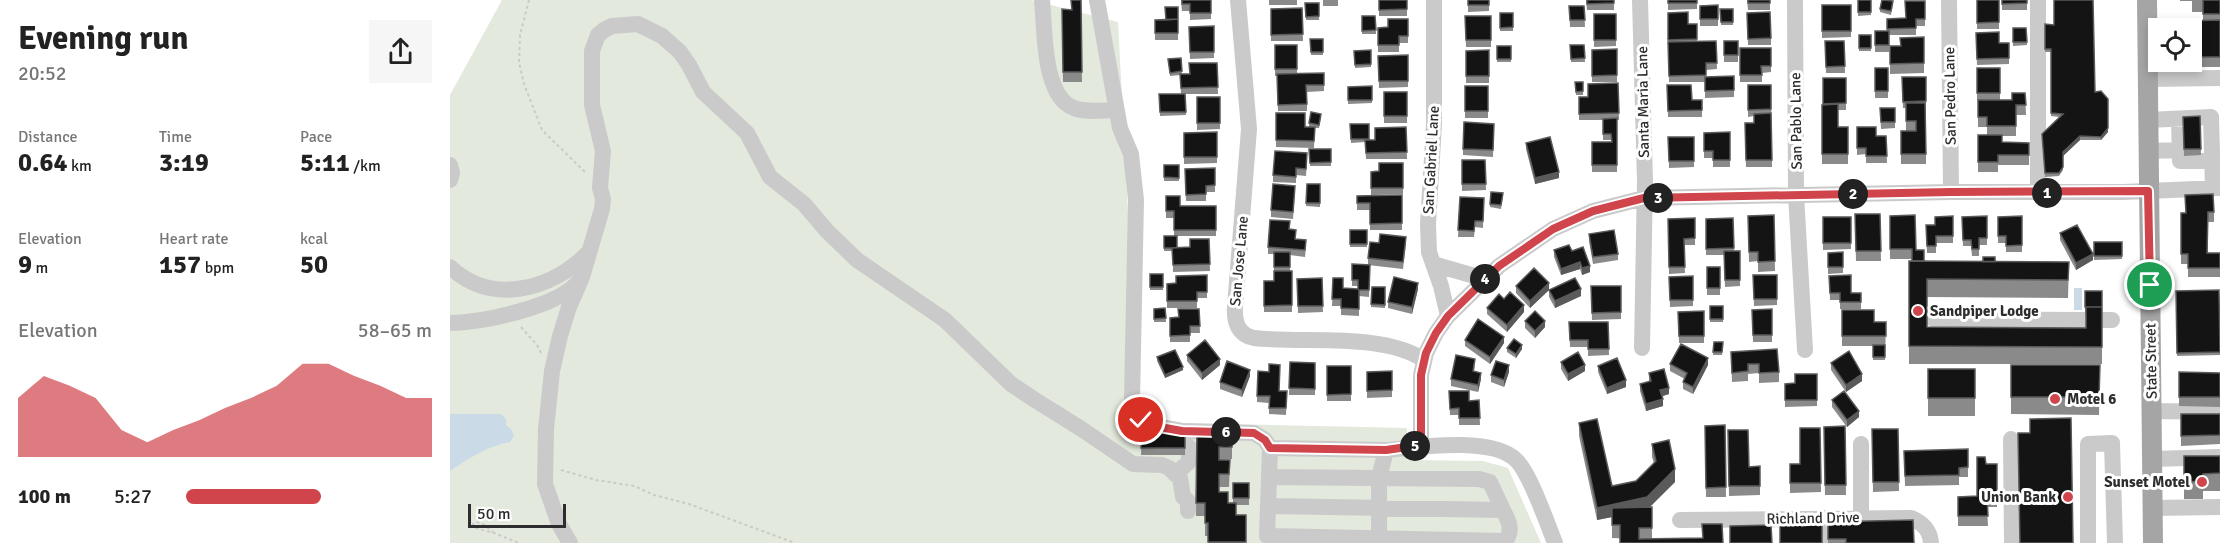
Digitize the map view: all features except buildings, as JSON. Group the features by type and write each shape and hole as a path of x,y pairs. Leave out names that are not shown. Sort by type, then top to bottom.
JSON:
{"main road":[{"name":"State Street","path":"2147,0 2153,543"}],"street":[{"path":"1042,0 1048,69 1065,103 1076,110 1116,110"},
{"path":"1097,0 1116,110 1120,128 1131,154 1136,200 1132,400 1134,409 1141,420 1154,426 1182,431 1254,433 1265,440 1270,448 1269,477 1268,536 1503,541 1507,539 1510,531 1510,523 1496,492 1486,480 1269,477"},
{"name":"San Jose Lane","path":"1238,0 1249,129 1234,307 1237,325 1246,336 1254,338 1366,343 1410,351 1424,360"},
{"name":"San Gabriel Lane","path":"1434,0 1434,124 1428,224 1429,252 1448,316"},
{"name":"Santa Maria Lane","path":"1640,0 1644,198 1642,348"},
{"name":"San Pablo Lane","path":"1795,0 1797,195 1805,350"},
{"name":"San Pedro Lane","path":"1949,0 1951,192"},
{"path":"2038,0 2038,193"},
{"path":"570,543 559,524 545,484 545,462 552,371 569,307 582,277 602,208 603,199 600,188 603,151 592,105 592,51 598,35 604,30 612,26 638,24 662,36 680,52 703,92 747,134 770,177 804,204 827,231 857,260 945,320 1011,384 1133,464 1162,465 1175,474 1180,478 1183,497 1188,501 1188,511"},
{"path":"2148,79 2220,78"},
{"path":"2148,120 2211,117 2191,141 2180,161 2213,161"},
{"path":"1421,445 1421,375 1424,360 1436,333 1448,316 1516,252 1553,229 1593,211 1644,198 1951,192 2038,193 2217,188 2213,161 2191,141 2180,119"},
{"path":"2148,151 2191,141"},
{"path":"450,165 452,173 450,180"},
{"path":"450,267 469,282 484,288 502,290 528,287 561,276 589,253"},
{"path":"1433,264 1485,279"},
{"path":"450,323 504,316 532,307 571,290 582,277"},
{"path":"1933,320 2084,320"},
{"path":"2151,411 2220,412"},
{"path":"2011,439 2012,543"},
{"path":"2088,543 2088,444 2112,443 2115,543"},
{"path":"1861,444 1861,518"},
{"path":"1270,448 1386,450 1421,445 1494,447 1503,450 1516,460 1540,506 1555,543"},
{"path":"1175,474 1189,462 1189,447"},
{"path":"1379,538 1379,478 1386,450"},
{"path":"2152,459 2220,457"},
{"path":"1269,506 1503,510"},
{"path":"2153,508 2220,507"},
{"path":"1826,518 1826,543"},
{"name":"Richland Drive","path":"1680,520 1911,518 1923,524 1931,543"}],"path":[{"path":"529,0 520,35 519,62 534,115 542,130 600,188"},
{"path":"504,316 528,333 541,354"},
{"path":"545,462 578,475 634,486 654,495 689,504 795,543"},
{"path":"494,533 483,524 476,522 473,524 480,531 494,533 519,543"}],"shaded area":[{"path":"502,0 1031,0 1118,22 1139,422 1407,428 1407,460 1483,461 1508,468 1541,543 450,543 450,95"}],"water":[{"path":"2074,288 2082,288 2082,310 2074,310"},
{"path":"450,414 501,414 514,436 510,442 486,450 450,471"}],"place":[{"name":"Sandpiper Lodge","path":"1918,311"},
{"name":"Motel 6","path":"2055,399"},
{"name":"Sunset Motel","path":"2202,482"},
{"name":"Union Bank","path":"2068,497"}],"route":[{"path":"1141,420 1154,426 1182,431 1254,433 1265,440 1270,448 1386,450 1421,445 1421,375 1424,360 1436,333 1448,316 1499,266 1525,246 1553,229 1593,211 1644,198 2148,191 2150,285"}]}
